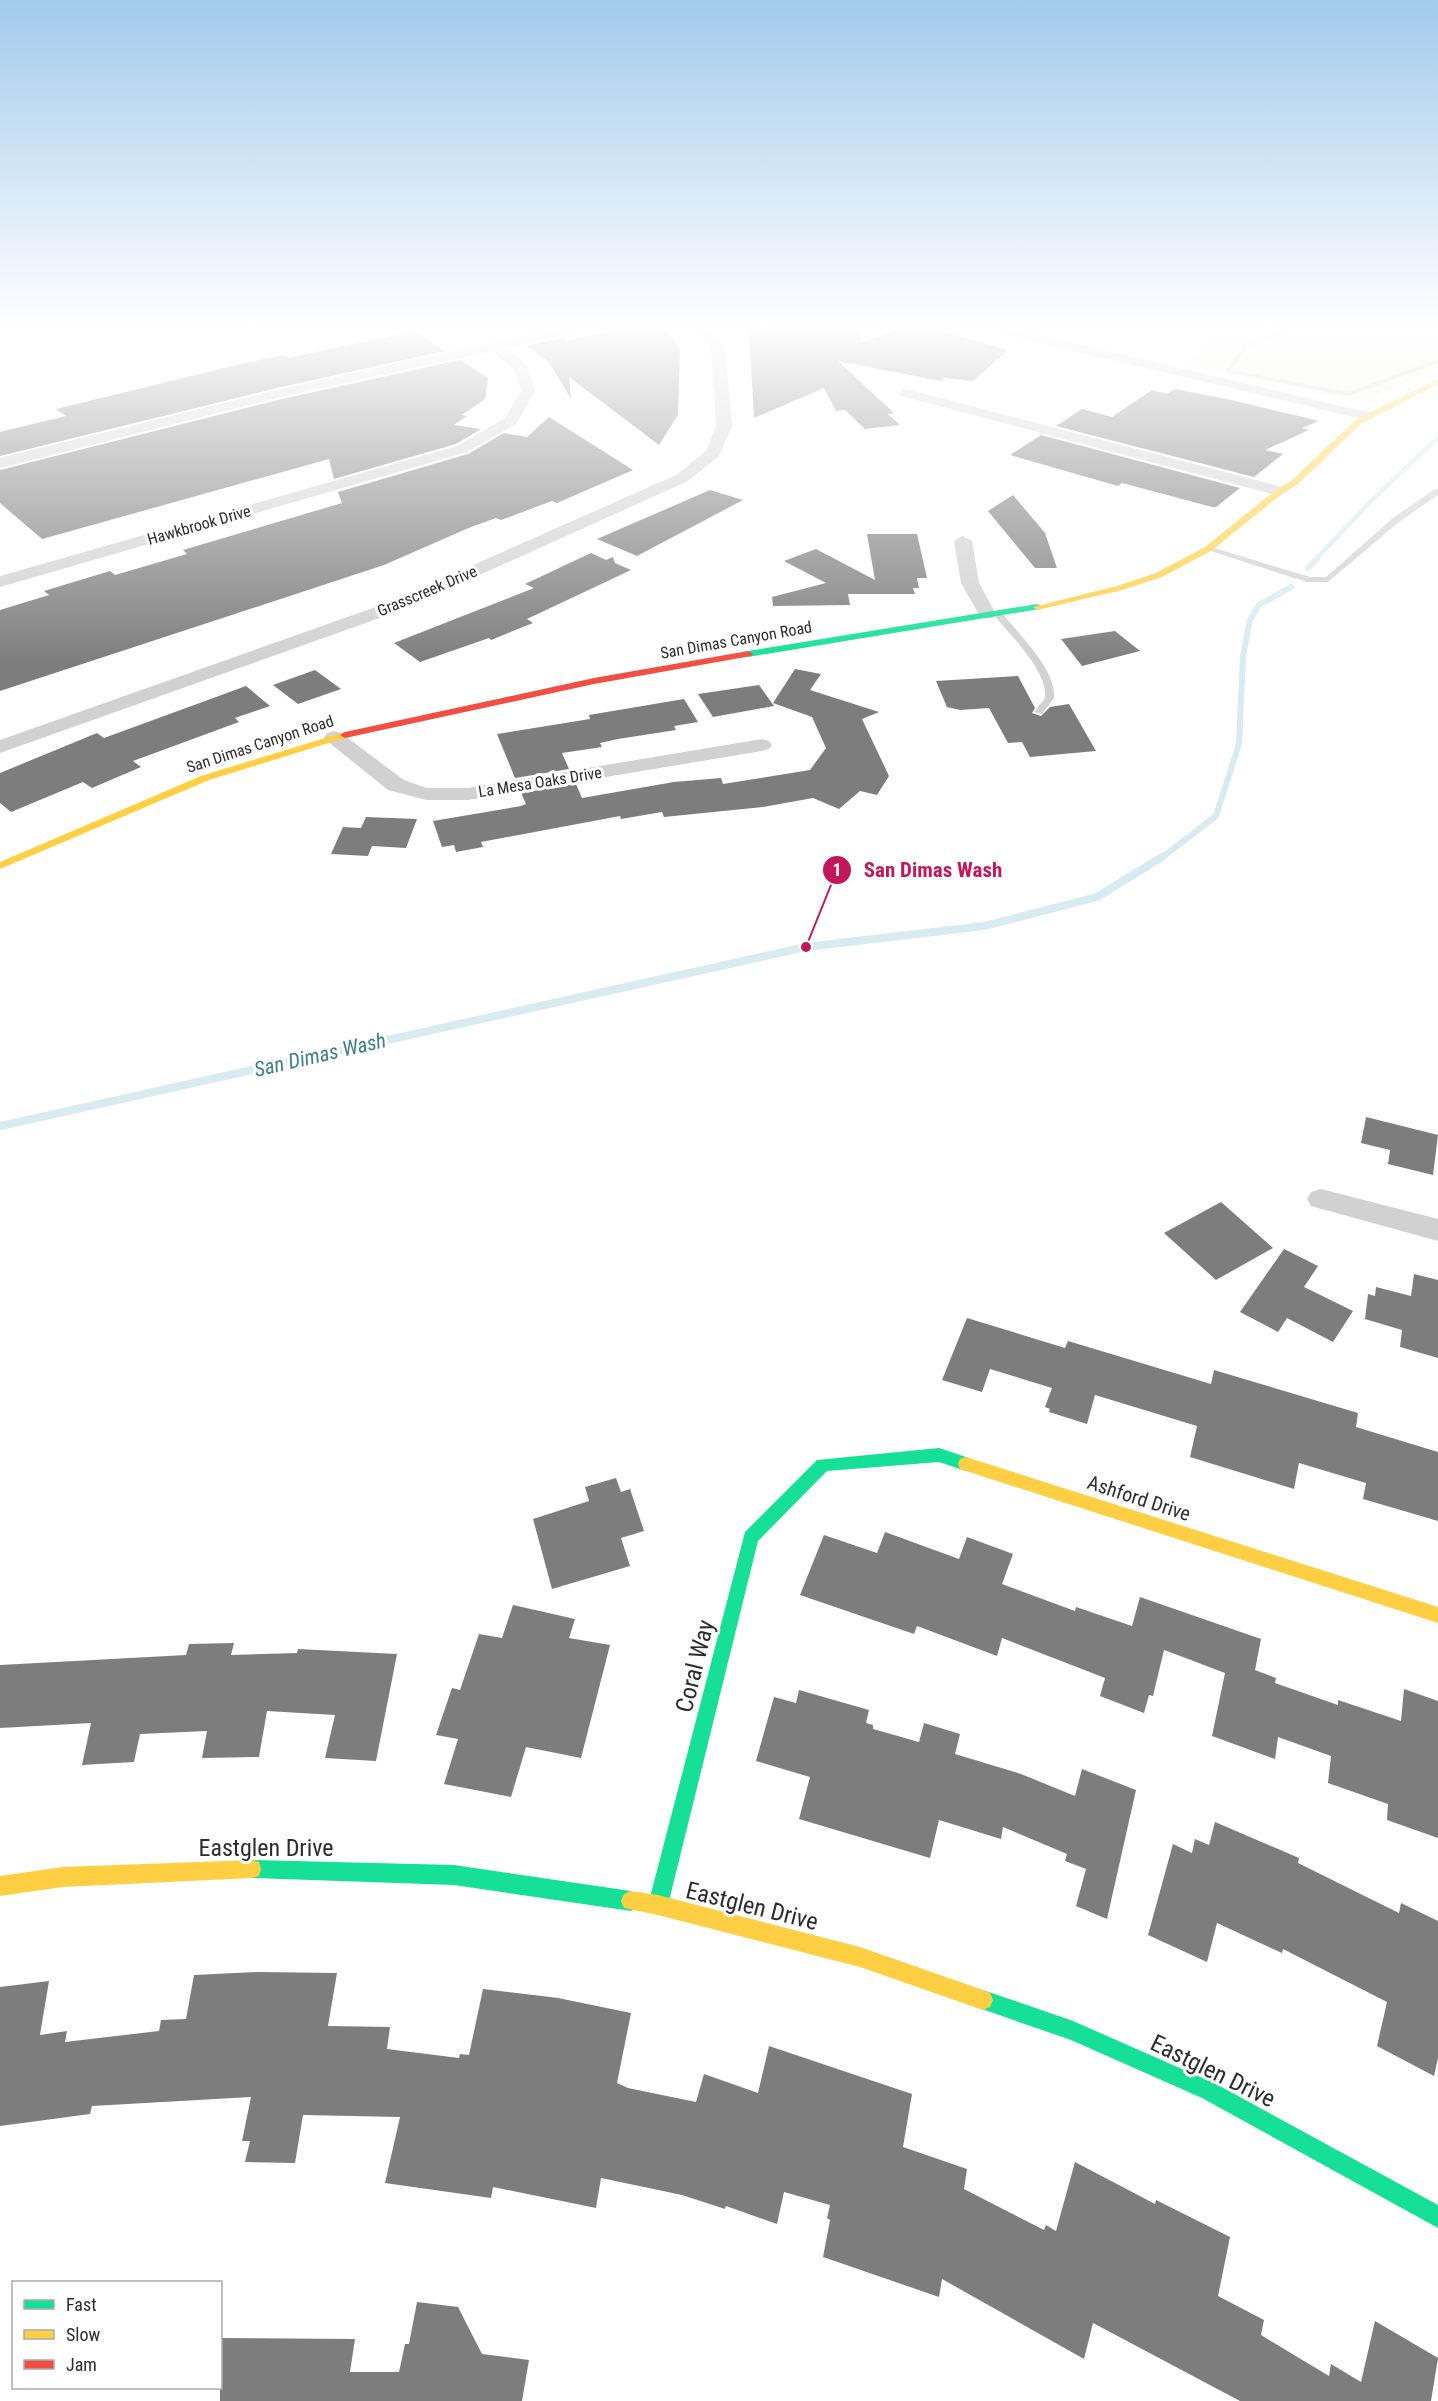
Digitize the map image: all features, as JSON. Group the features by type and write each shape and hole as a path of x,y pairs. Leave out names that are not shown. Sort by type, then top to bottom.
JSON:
{"street":[{"path":"0,463 88,441"},
{"name":"Hawkbrook Drive","path":"0,582 462,449 476,441"},
{"name":"Grasscreek Drive","path":"0,747 396,606 682,478 714,453 718,441"},
{"path":"1089,441 1280,491"},
{"name":"San Dimas Canyon Road","path":"0,866 156,796 216,774 334,737 594,681 992,613 1023,610 1119,588 1158,575 1208,549 1280,491 1294,483 1340,441"},
{"path":"963,541 969,583 992,613"},
{"name":"La Mesa Oaks Drive","path":"334,737 396,785 426,794 468,794 762,745"},
{"path":"1321,1199 1438,1230"},
{"name":"Ashford Drive","path":"823,1465 939,1455 1438,1615"},
{"name":"Coral Way","path":"658,1905 751,1537 823,1465"},
{"name":"Eastglen Drive","path":"0,1886 63,1877 236,1868 454,1875 658,1905 860,1957 1073,2031 1209,2091 1438,2217"}],"lane":[{"path":"1208,549 1310,580 1328,579 1396,520 1438,491"},
{"path":"992,613 1046,677 1051,693 1048,704 1039,712"}],"building":[{"path":"0,441 61,441 0,456"},
{"path":"115,441 461,441 334,479 329,459 42,539 0,503 0,470"},
{"path":"490,441 587,441 633,470 557,503 552,501 501,520 496,518 471,527 384,565 0,691 0,610 49,595 44,591 110,571 115,575 187,554 183,550 342,503 338,492 468,454"},
{"path":"1032,441 1064,441 1240,488 1216,507 1212,507 1122,483 1118,486 1010,455"},
{"path":"1114,441 1285,441 1265,450 1283,454 1254,477"},
{"path":"710,490 743,500 637,556 597,539"},
{"path":"1013,495 1045,533 1057,568 1035,568 988,511"},
{"path":"867,534 917,534 927,578 917,578 919,588 913,588 915,594 848,594 850,605 773,606 772,597 826,583 784,561 816,549 875,580"},
{"path":"591,553 606,560 613,557 615,563 631,570 527,619 533,623 491,640 489,638 420,662 394,643 534,588 525,584"},
{"path":"1115,631 1140,651 1082,666 1061,639"},
{"path":"795,669 821,674 810,690 879,712 862,719 889,776 877,795 860,791 839,809 813,798 763,807 664,817 662,812 621,819 620,816 481,842 483,847 456,852 454,845 442,847 433,821 521,806 526,804 521,793 576,784 582,798 674,782 721,778 723,784 810,770 826,748 812,717 773,703"},
{"path":"315,670 341,689 298,704 273,685"},
{"path":"1018,676 1035,708 1032,713 1041,716 1050,707 1069,704 1096,751 1030,757 1022,742 1008,743 989,708 960,710 947,707 936,681"},
{"path":"759,685 774,706 713,717 698,694"},
{"path":"246,686 270,706 235,718 239,722 133,761 141,767 92,788 83,782 11,812 0,803 0,773 97,733 104,738"},
{"path":"684,699 698,722 674,726 676,730 600,743 602,747 562,753 569,769 515,778 497,734 590,719 589,715"},
{"path":"366,817 417,819 406,848 372,846 368,856 331,854 343,827 361,828"},
{"path":"1366,1117 1438,1135 1433,1175 1388,1164 1390,1150 1361,1143"},
{"path":"1221,1202 1273,1248 1216,1280 1164,1233"},
{"path":"1284,1249 1318,1266 1304,1287 1353,1311 1333,1342 1287,1318 1278,1332 1240,1312"},
{"path":"1414,1274 1438,1280 1438,1358 1400,1347 1402,1330 1365,1319 1368,1294 1375,1296 1376,1287 1411,1296"},
{"path":"967,1318 1065,1348 1068,1341 1211,1384 1214,1370 1358,1413 1356,1427 1438,1452 1438,1521 1363,1499 1366,1483 1299,1463 1294,1489 1190,1457 1197,1426 1095,1395 1087,1424 1049,1412 1050,1409 1045,1407 1052,1388 990,1369 982,1392 942,1380"},
{"path":"616,1478 621,1492 630,1489 644,1531 621,1538 630,1566 552,1589 533,1519 589,1501 585,1487"},
{"path":"885,1532 959,1559 967,1537 1013,1554 1002,1584 1075,1611 1076,1607 1132,1626 1140,1597 1261,1639 1255,1670 1276,1678 1275,1683 1338,1705 1338,1700 1401,1721 1404,1689 1438,1701 1438,1838 1387,1820 1388,1804 1328,1783 1331,1756 1278,1737 1275,1759 1212,1736 1225,1673 1164,1650 1153,1696 1149,1695 1144,1713 1100,1696 1105,1678 1002,1638 997,1656 917,1626 914,1634 800,1595 824,1535 877,1553"},
{"path":"513,1605 575,1619 569,1638 610,1645 581,1758 526,1747 511,1797 444,1784 458,1739 436,1735 452,1688 460,1690 479,1634 502,1638"},
{"path":"234,1643 231,1655 297,1653 298,1649 397,1654 376,1761 325,1758 335,1715 267,1711 259,1757 202,1758 207,1731 140,1734 134,1762 82,1765 91,1723 0,1728 0,1665 186,1655 189,1644"},
{"path":"799,1690 869,1710 866,1723 873,1725 873,1729 919,1742 924,1723 960,1734 955,1754 1021,1774 1075,1796 1082,1769 1136,1790 1107,1919 1076,1906 1086,1869 1065,1861 1067,1854 1003,1827 1001,1839 939,1820 930,1858 799,1819 810,1777 756,1761 774,1697 796,1703"},
{"path":"1215,1822 1299,1858 1298,1863 1399,1913 1401,1903 1438,1921 1438,2058 1434,2076 1377,2046 1387,2002 1283,1949 1282,1953 1217,1923 1207,1962 1148,1935 1173,1844 1192,1853 1195,1839 1209,1845"},
{"path":"258,1972 337,1973 328,2026 390,2027 387,2049 459,2058 460,2054 469,2055 483,1989 558,1998 631,2013 617,2083 628,2088 696,2102 704,2074 758,2093 769,2046 912,2094 903,2147 967,2169 964,2189 1044,2230 1046,2225 1056,2231 1075,2162 1155,2204 1156,2200 1230,2237 1218,2296 1264,2320 1261,2335 1329,2376 1331,2364 1361,2382 1375,2321 1438,2358 1431,2401 1240,2401 1093,2323 1084,2359 942,2279 939,2297 823,2257 830,2220 827,2218 830,2205 784,2192 777,2224 726,2206 725,2209 682,2195 601,2178 596,2208 493,2187 491,2198 385,2183 400,2117 303,2115 295,2163 245,2162 250,2141 242,2141 251,2097 92,2106 90,2114 0,2126 0,1987 49,1981 40,2035 67,2031 65,2042 159,2031 161,2020 186,2019 194,1975"},
{"path":"417,2302 458,2307 482,2354 529,2360 522,2401 220,2401 222,2338 355,2339 350,2372 399,2372 405,2344 409,2344"}],"waterway":[{"name":"San Dimas Wash","path":"1315,560 1375,497 1435,441"},
{"name":"San Dimas Wash","path":"1308,568 1317,559"},
{"name":"San Dimas Wash","path":"1160,859 1216,816 1239,744 1243,656 1250,620 1259,605 1291,587"},
{"name":"San Dimas Wash","path":"0,1126 806,947 984,926 1097,897 1162,857"}],"traffic: fast":[{"path":"748,654 1037,607"},
{"path":"658,1905 751,1537 823,1465 939,1455 966,1464"},
{"path":"252,1869 454,1875 631,1901"},
{"path":"983,2000 1073,2031 1209,2091 1438,2217"}],"traffic: slow":[{"path":"1037,607 1119,588 1159,575 1208,549 1280,491 1294,483 1338,441"},
{"path":"0,866 205,778 345,735"},
{"path":"966,1464 1438,1615"},
{"path":"0,1886 63,1877 252,1869"},
{"path":"631,1901 658,1905 860,1957 983,2000"}],"traffic: jam":[{"path":"345,735 594,681 748,654"}],"place":[{"name":"San Dimas Wash","path":"806,947"}]}
